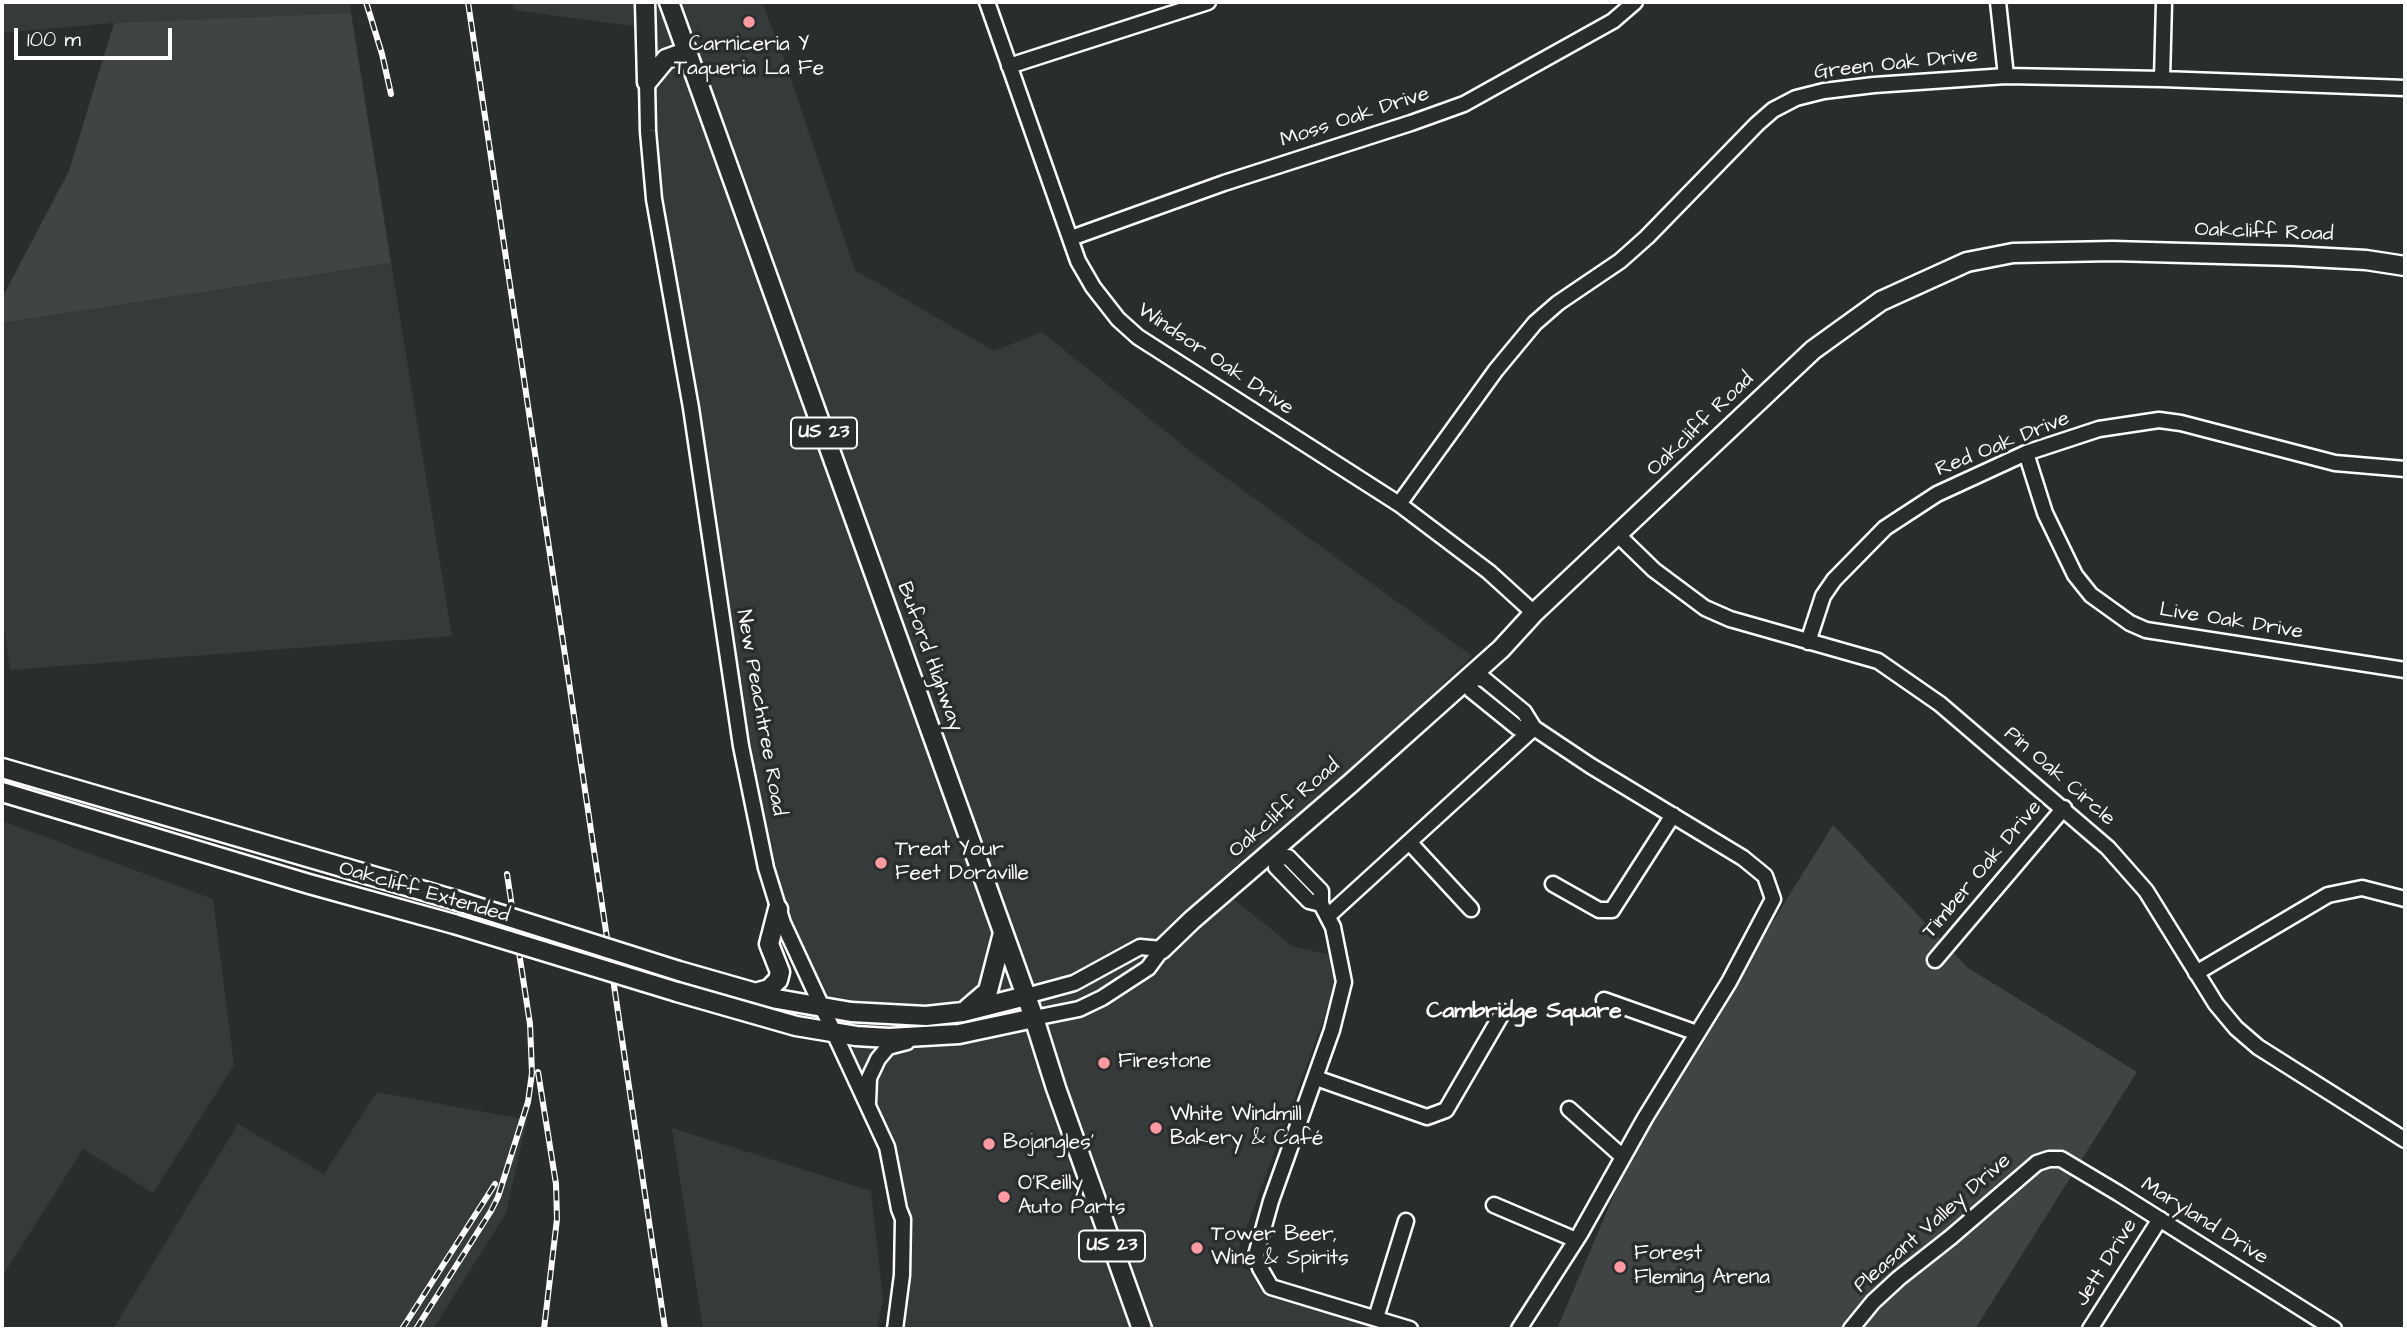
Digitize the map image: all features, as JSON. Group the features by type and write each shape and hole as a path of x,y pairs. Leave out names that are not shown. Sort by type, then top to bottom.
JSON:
{"main road":[{"path":"645,2 647,82"},
{"name":"Buford Highway","path":"669,2 1034,1018 1056,1088 1142,1329"},
{"path":"647,82 666,59 688,51"},
{"name":"Oakcliff Road","path":"1162,949 1192,920 1276,854 1501,649 1534,613 1813,350 1881,301 1967,262 2013,253 2113,251 2292,256 2366,260 2405,266"},
{"name":"Oakcliff Extended","path":"2,768 456,901 679,971 777,999 823,1007"},
{"name":"Oakcliff Extended","path":"2,792 677,992 796,1026 834,1032"},
{"path":"755,993 769,989 778,980 780,972 769,944 778,909"},
{"path":"963,1012 988,991 1003,933"},
{"path":"823,1007 851,1012 926,1016 963,1012 1026,996"},
{"name":"Oakcliff Road","path":"834,1032 889,1038 922,1037 959,1034 1034,1018"}],"street":[{"name":"Windsor Oak Drive","path":"987,2 1078,261 1093,287 1118,319 1138,337 1399,504 1489,572 1534,613"},
{"path":"1009,66 1208,2"},
{"name":"Moss Oak Drive","path":"1071,238 1224,183 1464,104 1613,21 1635,2"},
{"path":"1998,2 2006,76"},
{"path":"2162,79 2164,2"},
{"name":"Green Oak Drive","path":"1399,504 1496,370 1535,323 1558,303 1620,261 1757,124 1773,110 1796,98 1824,91 2006,76 2405,88"},
{"name":"New Peachtree Road","path":"647,82 653,198 691,408 741,746 766,868 783,923 887,1147 903,1219 902,1275 895,1329"},
{"name":"Red Oak Drive","path":"1808,642 1824,596 1834,580 1885,528 1937,494 2026,453 2099,429 2159,420 2181,423 2335,463 2405,469"},
{"name":"Live Oak Drive","path":"2026,453 2045,513 2075,575 2091,595 2130,623 2146,630 2405,670"},
{"name":"Pin Oak Circle","path":"1618,535 1654,570 1705,608 1730,619 1878,661 1940,704 2108,848 2147,891 2196,972 2236,1028 2258,1047 2405,1140"},
{"path":"1470,677 1471,690 1518,728 1534,728 1743,858 1765,876 1773,899 1728,982 1576,1240 1519,1329"},
{"path":"1324,910 1410,843 1534,728"},
{"name":"Timber Oak Drive","path":"1935,960 2064,808"},
{"path":"1553,884 1599,910 1612,910 1672,814"},
{"path":"1410,843 1471,909"},
{"path":"1276,854 1276,867 1309,901 1324,910 1333,927 1344,982 1332,1030 1272,1201 1256,1255 1271,1287 1410,1329"},
{"path":"2196,972 2328,895 2362,888 2405,899"},
{"path":"1026,996 1074,983 1140,947 1162,949"},
{"name":"Oakcliff Road","path":"1034,1018 1079,1009 1102,998 1148,968 1162,949"},
{"path":"1604,1000 1697,1033"},
{"path":"1316,1078 1427,1117 1446,1110 1503,1012"},
{"path":"868,1104 869,1078 878,1059 888,1047 922,1037"},
{"path":"1569,1109 1623,1157"},
{"name":"Maryland Drive","path":"2049,1159 2061,1159 2334,1329"},
{"name":"Pleasant Valley Drive","path":"1851,1329 1866,1309 1899,1278 2037,1163 2049,1159"},
{"path":"1494,1205 1576,1240"},
{"name":"Jett Drive","path":"2090,1329 2160,1219"},
{"path":"1376,1318 1406,1221"}],"shaded area":[{"path":"2,2 350,2 351,13 114,23 2,33"},
{"path":"512,2 762,2 855,270 994,351 1042,332 1200,459 1472,656 1226,893 1292,946 1346,959 1233,1264 1389,1329 896,1329 904,1234 885,1130 800,967 759,831 659,212 647,86 655,29 514,10"},
{"path":"351,13 391,263 2,323 2,298 69,171 114,23"},
{"path":"391,263 452,636 10,670 2,613 2,323"},
{"path":"2,821 213,899 234,1065 153,1193 83,1149 2,1277"},
{"path":"1833,825 1968,968 2137,1072 1975,1329 1557,1329 1639,1136"},
{"path":"377,1092 527,1120 506,1213 433,1329 113,1329 238,1124 324,1174"},
{"path":"672,1128 871,1191 883,1299 877,1329 703,1329"}],"railway":[{"path":"366,2 391,94"},
{"path":"468,2 665,1329"},
{"path":"416,1329 498,1197 528,1102 532,1073 530,1024 507,874"},
{"path":"538,1072 556,1184 557,1219 544,1329"},
{"path":"402,1329 495,1184"}],"place":[{"name":"Carniceria Y Taqueria La Fe","path":"749,22"},
{"name":"Treat Your Feet Doraville","path":"881,863"},
{"name":"Firestone","path":"1104,1063"},
{"name":"White Windmill Bakery & Café","path":"1156,1128"},
{"name":"Bojangles'","path":"989,1144"},
{"name":"O'Reilly Auto Parts","path":"1004,1197"},
{"name":"Tower Beer, Wine & Spirits","path":"1197,1248"},
{"name":"Forest Fleming Arena","path":"1620,1267"}],"district":[{"name":"Cambridge Square","path":"1524,1012"}]}
